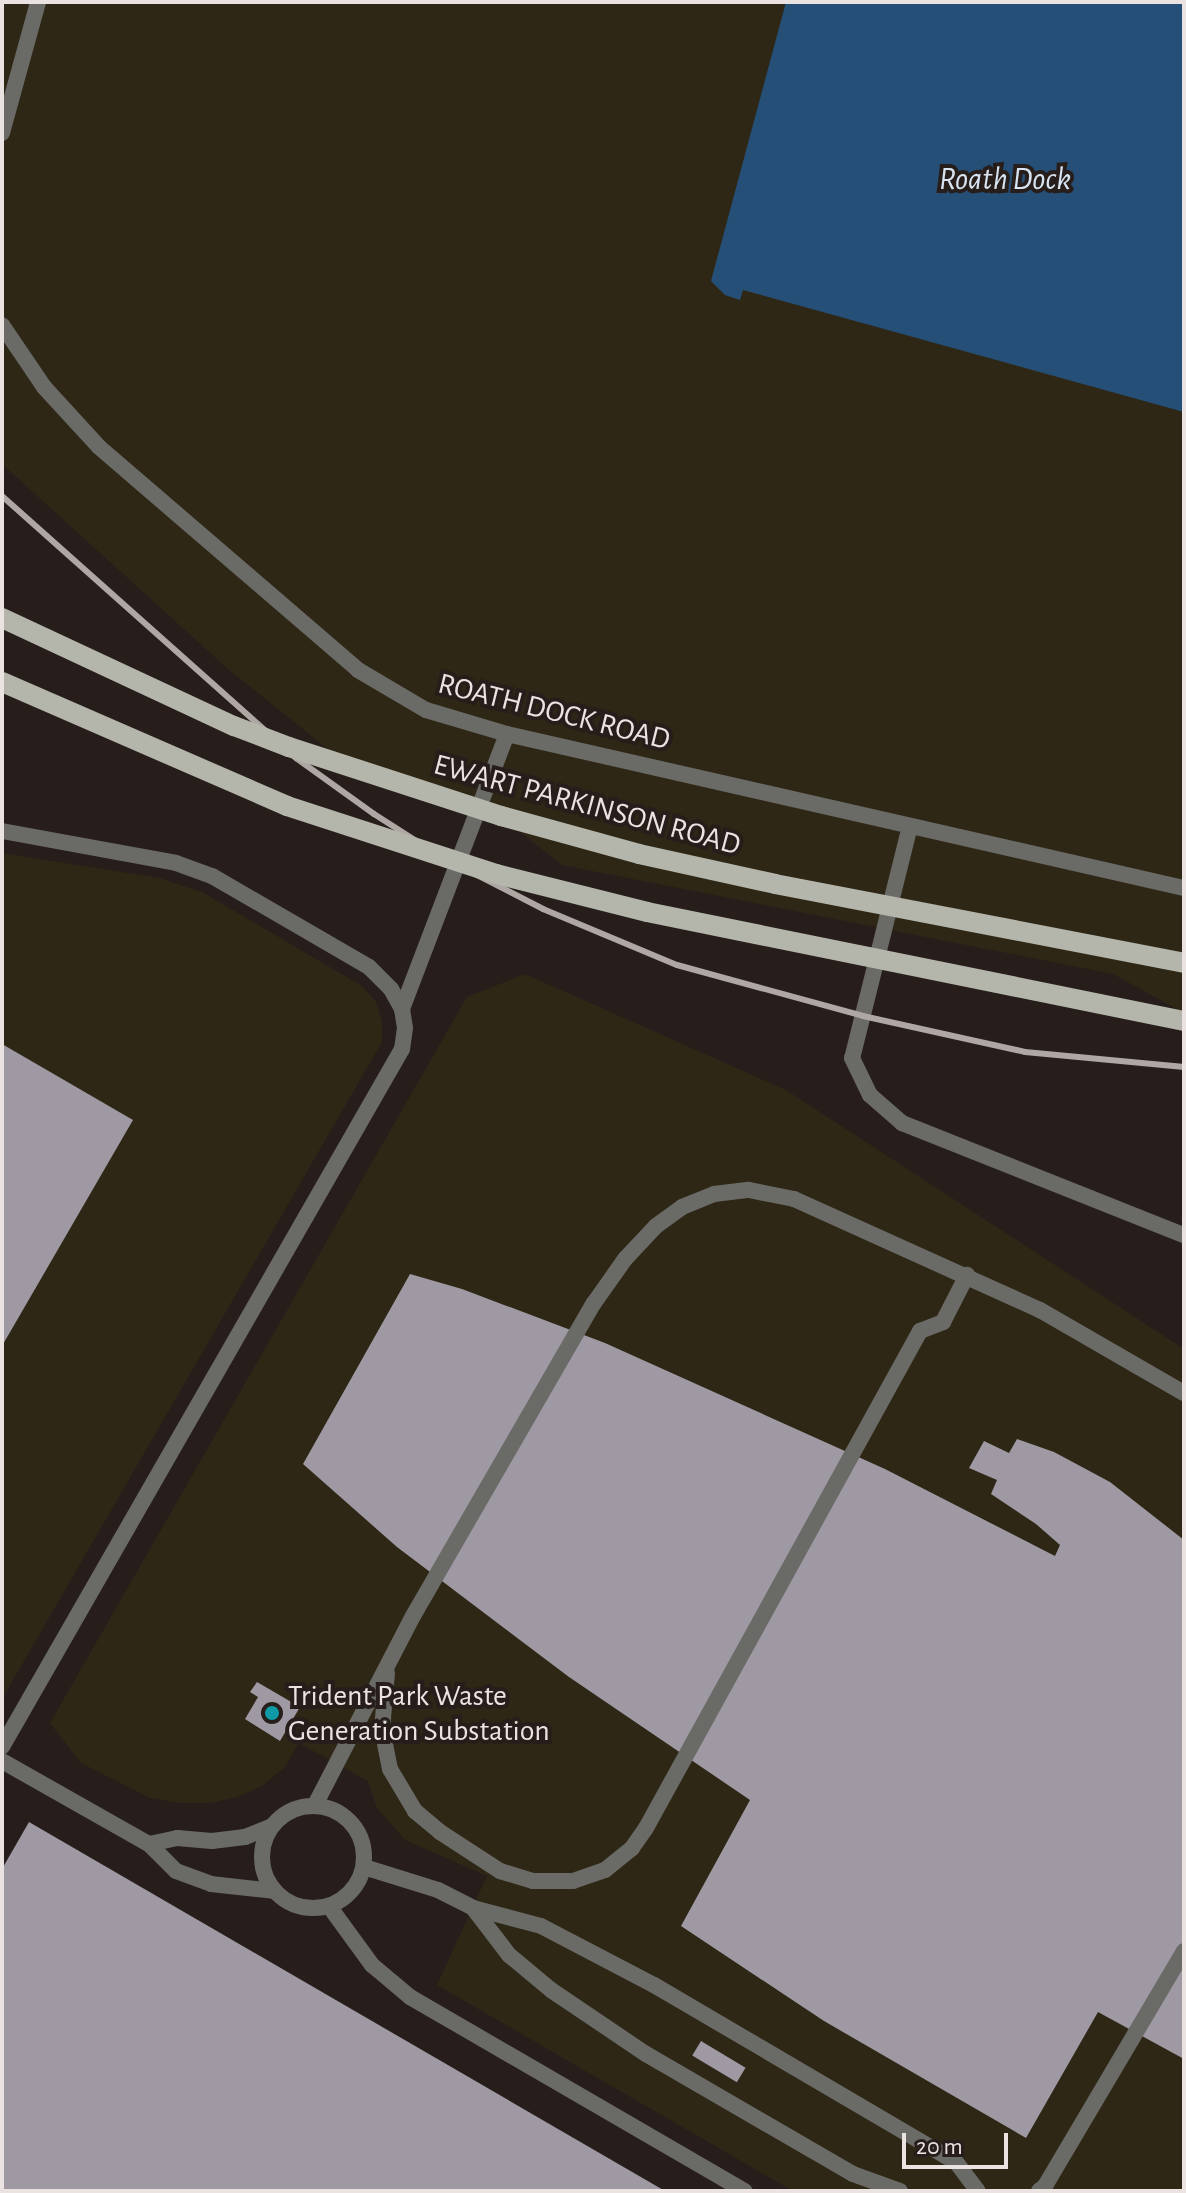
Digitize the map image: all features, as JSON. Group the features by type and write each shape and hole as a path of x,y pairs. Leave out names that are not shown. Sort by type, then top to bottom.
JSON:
{"main road":[{"name":"EWART PARKINSON ROAD","path":"2,618 234,726 501,816 639,854 775,884 1184,963"},
{"path":"2,682 287,806 496,874 692,922 1184,1021"}],"street":[{"path":"2,133 36,7"},
{"name":"ROATH DOCK ROAD","path":"2,325 44,387 99,447 358,670 426,710 507,734 1184,888"},
{"path":"402,1009 484,803 507,734"},
{"path":"910,826 852,1058 870,1095 902,1123 1184,1235"},
{"path":"2,831 176,863 212,876 369,967 391,989 402,1009 405,1028 402,1049 2,1747"},
{"path":"315,1805 388,1664 594,1303 625,1259 656,1226 682,1207 714,1194 749,1190 794,1199 1040,1310 1184,1393"},
{"path":"388,1664 382,1729 390,1769 415,1811 500,1871 533,1881 573,1881 605,1870 632,1848 646,1828 920,1331 943,1322 967,1275"},
{"path":"2,1761 149,1844 176,1871 211,1884 274,1891"},
{"path":"149,1844 177,1838 212,1841 245,1837 270,1827 290,1811 315,1805 346,1817 358,1830 364,1846 364,1867 351,1893 329,1906 303,1909 274,1891 265,1877 262,1860 270,1827"},
{"path":"364,1867 438,1890 473,1908 541,1926 654,1985 956,2162 978,2191"},
{"path":"329,1906 372,1965 410,1997 745,2191"},
{"path":"473,1908 509,1955 551,1990 646,2054 853,2174 900,2191"},
{"path":"1039,2191 1060,2161 1184,1951"}],"shaded area":[{"path":"2,2 1184,2 1184,1013 1113,974 562,865 484,803 329,750 228,669 2,464"},
{"path":"2,853 159,878 202,892 362,986 376,1002 382,1022 382,1042 2,1699"},
{"path":"525,974 786,1090 1184,1349 1184,2191 793,2191 437,1985 487,1876 405,1840 377,1808 368,1781 299,1743 284,1768 262,1786 237,1797 211,1803 180,1803 150,1798 81,1763 50,1723 467,997"}],"water":[{"name":"Roath Dock","path":"786,2 1184,2 1184,412 743,290 740,300 725,295 711,281"}],"building":[{"path":"2,1044 133,1120 2,1346"},
{"path":"410,1274 462,1289 605,1343 885,1469 1055,1556 1060,1545 1036,1524 991,1494 997,1480 969,1468 984,1441 1009,1453 1017,1439 1054,1452 1110,1482 1184,1540 1184,2059 1098,2012 1026,2138 824,2021 681,1926 750,1800 569,1677 397,1547 303,1464"},
{"name":"Trident Park Waste Generation Substation","path":"257,1682 300,1707 280,1741 245,1719 258,1697 250,1692"},
{"path":"29,1822 665,2191 2,2191 2,1869"},
{"path":"701,2041 746,2068 737,2082 692,2056"}],"railway":[{"path":"2,496 296,758 374,814 440,856 543,909 677,965 863,1016 1025,1052 1184,1067"}],"place":[{"name":"Trident Park Waste Generation Substation","path":"272,1713"}]}
